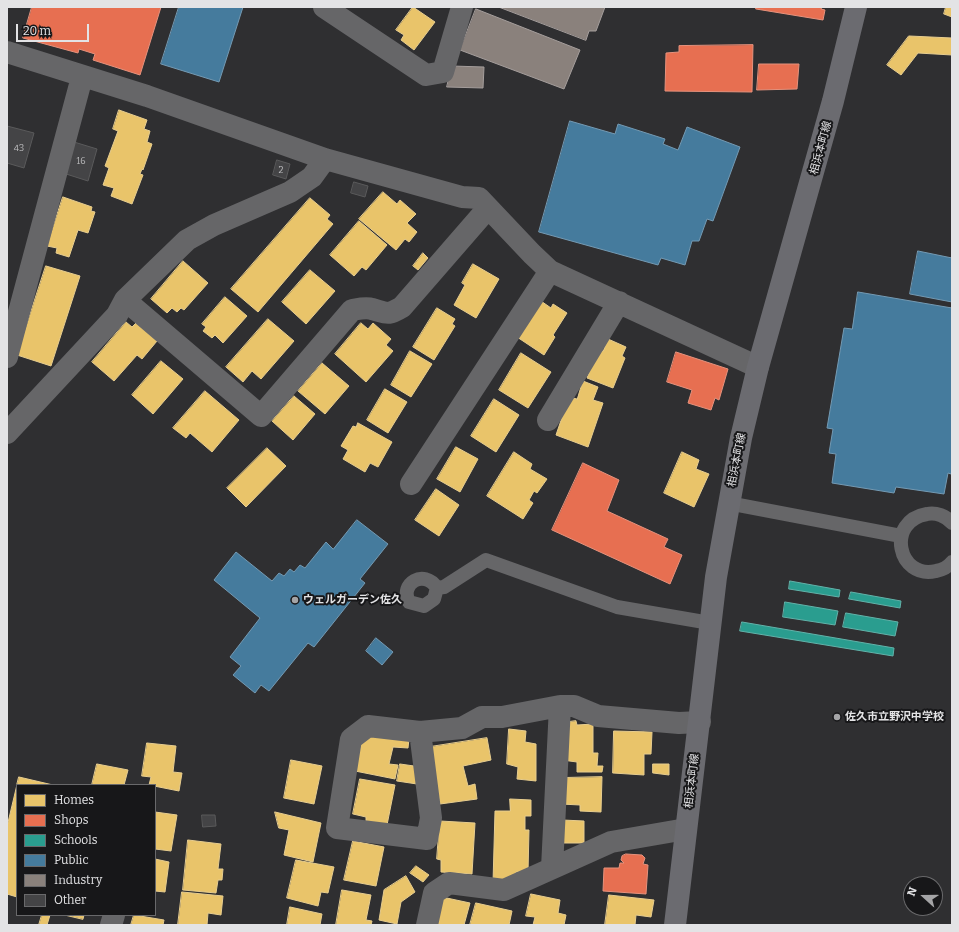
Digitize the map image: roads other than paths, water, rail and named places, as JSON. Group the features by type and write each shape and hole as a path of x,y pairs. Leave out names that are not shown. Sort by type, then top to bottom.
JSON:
{"main road":[{"name":"相浜本町線","path":"675,925 700,722 710,623 728,503 740,438 758,367 813,177 856,7"}],"street":[{"path":"324,7 426,75 443,72 462,7"},
{"path":"7,52 82,77 147,96 325,159 462,197 479,198 550,271 758,367"},
{"path":"7,357 82,77"},
{"path":"7,433 116,315 125,300 187,240 214,225 290,192 312,177 325,159"},
{"path":"125,300 261,416 352,310 371,308 382,314 393,312 402,307 488,208"},
{"path":"411,484 550,271"},
{"path":"548,420 619,302"},
{"path":"420,732 431,818 427,839 337,828 351,739 368,726 420,732 462,728 482,717 502,717 560,706 574,706 598,716 679,723 700,722"},
{"path":"552,868 560,706"},
{"path":"427,925 434,893 448,883 504,890 611,842 686,830"}],"lane":[{"path":"728,503 901,536"},
{"path":"952,523 941,515 931,513 921,515 912,519 905,527 901,536 903,554 908,562 915,568 923,572 933,572 942,570 952,562"},
{"path":"437,588 444,586 486,560 617,607 710,623"}],"place":[{"name":"ウェルガーデン佐久","path":"295,600"},
{"name":"佐久市立野沢中学校","path":"837,717"}]}
